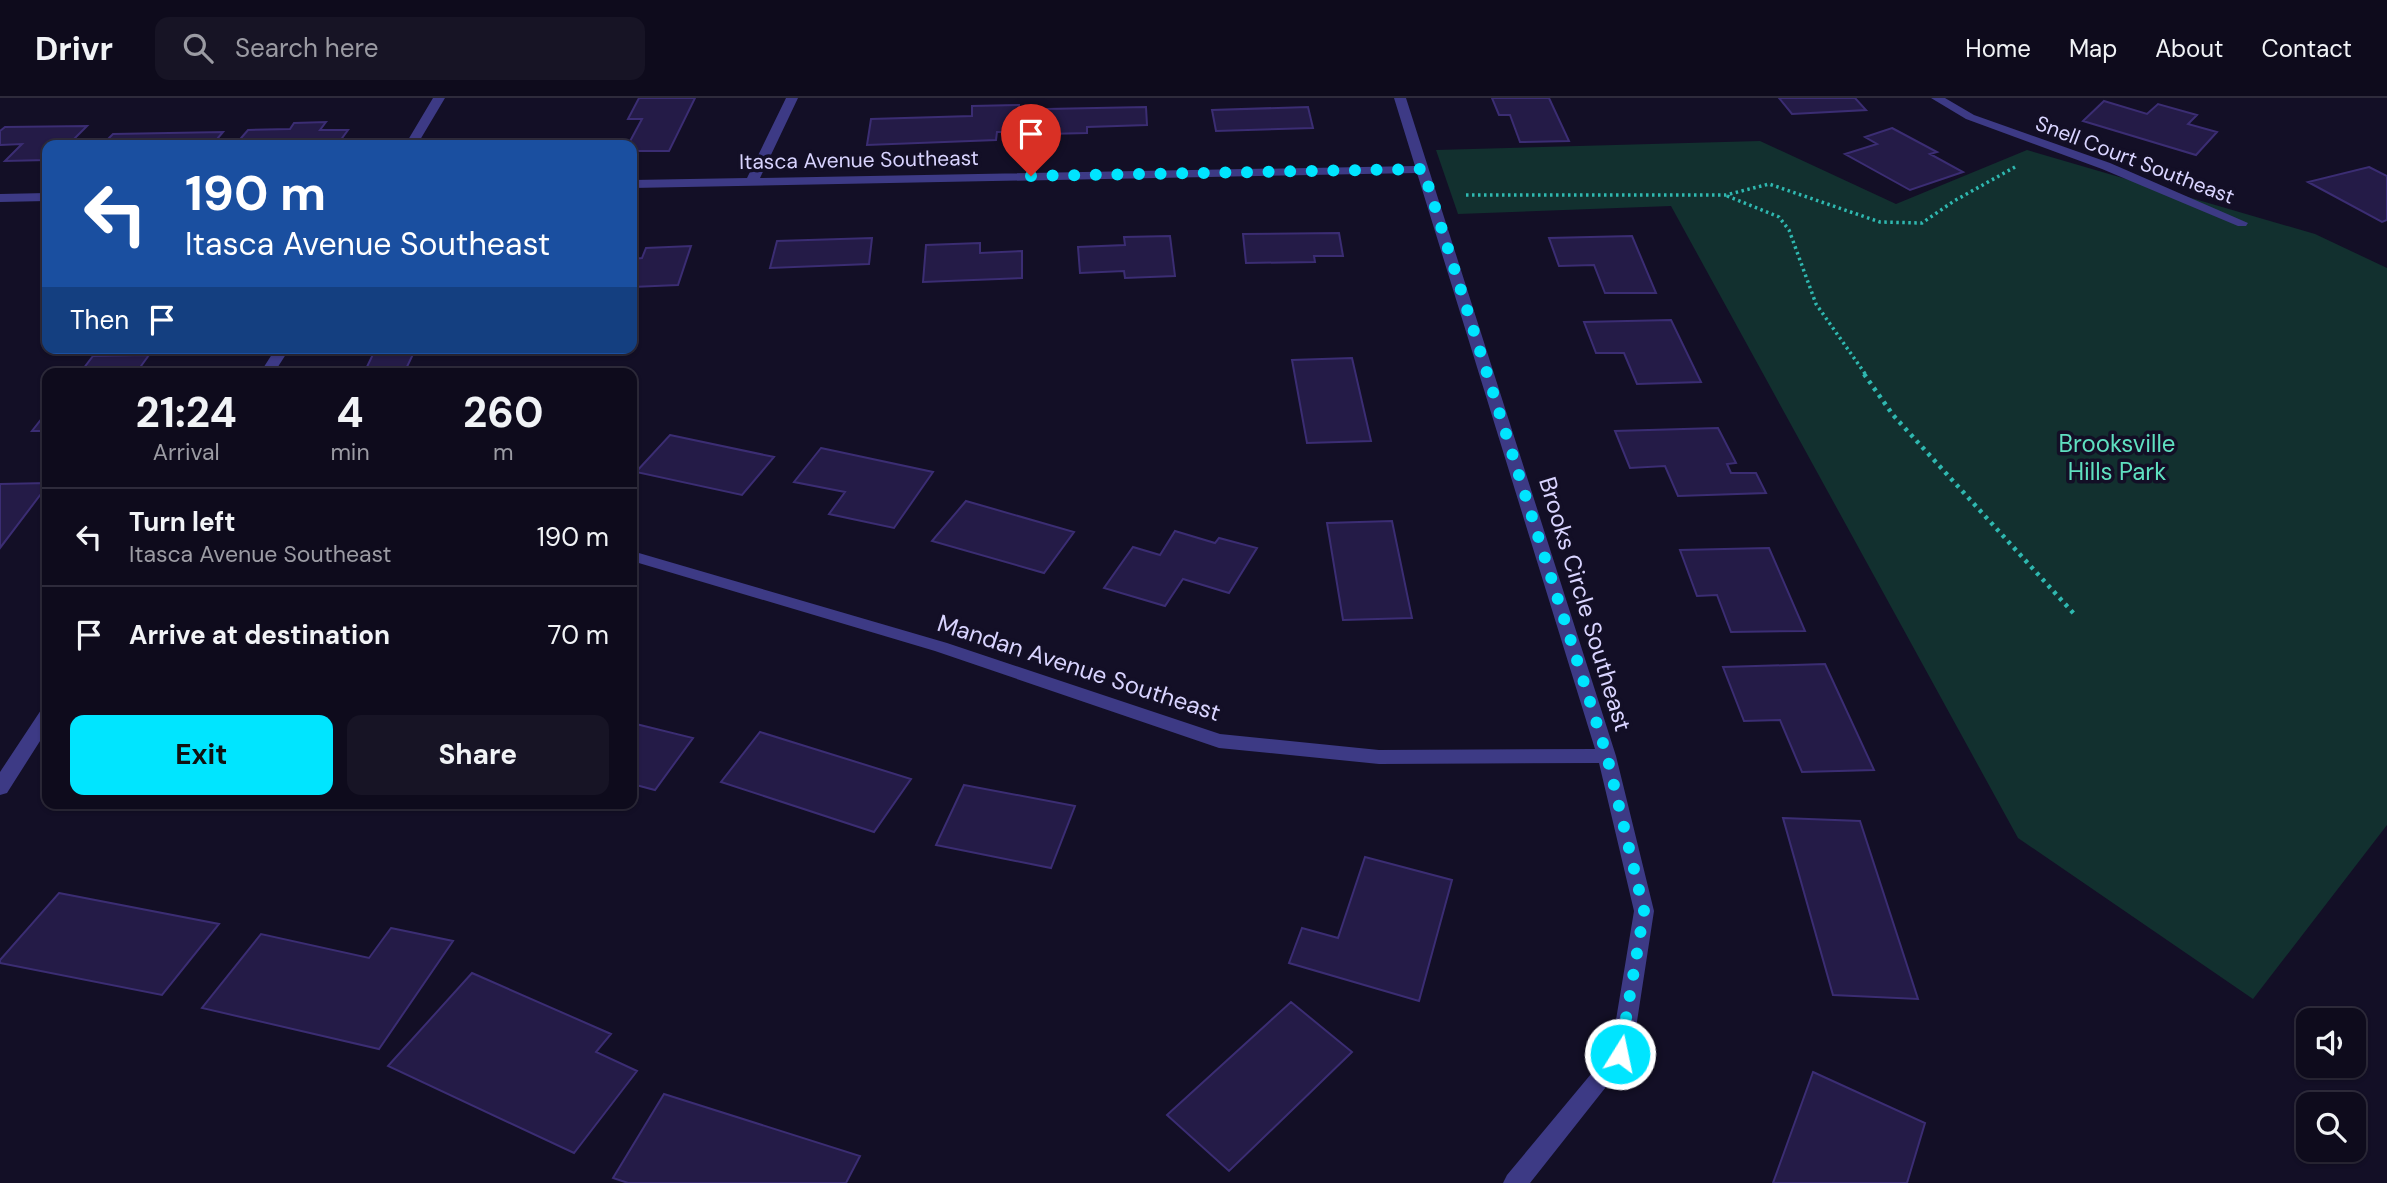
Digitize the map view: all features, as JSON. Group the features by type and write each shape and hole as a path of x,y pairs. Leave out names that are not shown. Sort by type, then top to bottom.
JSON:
{"street":[{"path":"414,140 439,98"},
{"path":"751,180 792,98"},
{"name":"Brooks Circle Southeast","path":"1400,98 1607,756 1644,911 1620,1054 1515,1183"},
{"name":"Snell Court Southeast","path":"1937,98 1970,117 2106,166 2242,223"},
{"name":"Itasca Avenue Southeast","path":"637,184 1423,169"},
{"path":"0,198 42,197"},
{"name":"Mandan Avenue Southeast","path":"637,557 941,647 1219,741 1379,757 1607,756"},
{"path":"0,788 42,723"}],"path":[{"path":"1430,195 1726,195 1769,184 1880,222 1922,223 1954,201 2032,158 2047,146"},
{"path":"1726,195 1779,217 1788,230 1816,304 1893,415 2076,616"}],"green space":[{"name":"Brooksville Hills Park","path":"1760,141 1896,204 2027,150 2315,234 2387,268 2387,825 2253,999 2018,838 1671,206 1458,214 1436,150"}],"building":[{"path":"639,98 695,98 669,151 637,151 637,140 631,140 642,119 628,119"},
{"path":"1492,98 1549,98 1569,141 1520,142 1510,115 1499,115"},
{"path":"1779,98 1855,98 1866,110 1792,114"},
{"path":"2104,101 2147,114 2158,104 2197,115 2188,124 2217,132 2196,155 2083,121"},
{"path":"1019,105 1019,132 997,132 996,140 867,145 871,119 972,116 972,106"},
{"path":"1146,107 1147,125 1087,127 1087,133 1046,134 1046,109"},
{"path":"1308,107 1313,128 1216,131 1212,110"},
{"path":"326,122 320,130 348,130 341,140 239,140 248,130 290,129 294,123"},
{"path":"87,126 73,140 42,140 42,160 5,161 22,144 0,145 0,131 5,127"},
{"path":"1892,128 1937,152 1930,154 1963,172 1910,190 1845,154 1877,144 1865,137"},
{"path":"223,132 216,140 107,140 113,134"},
{"path":"2369,167 2387,176 2387,220 2382,222 2308,182"},
{"path":"1339,233 1343,256 1314,256 1315,262 1246,263 1243,234"},
{"path":"1170,236 1175,276 1125,278 1124,271 1080,273 1078,247 1125,245 1124,237"},
{"path":"1632,236 1656,293 1605,293 1594,265 1559,266 1549,238"},
{"path":"872,238 869,264 770,268 777,241"},
{"path":"980,243 980,253 1022,251 1022,278 923,282 926,245"},
{"path":"691,246 678,285 637,287 637,258 642,258 646,248"},
{"path":"1671,320 1701,382 1637,384 1624,353 1596,353 1584,322"},
{"path":"373,354 413,354 406,368 366,368"},
{"path":"149,355 140,368 84,368 93,356"},
{"path":"1352,358 1371,441 1307,443 1292,360"},
{"path":"42,418 42,431 32,431"},
{"path":"1718,428 1736,463 1727,464 1731,473 1756,473 1766,493 1678,496 1665,466 1630,468 1615,431"},
{"path":"670,435 774,457 742,495 637,471"},
{"path":"821,448 933,472 894,528 829,514 845,492 794,482"},
{"path":"42,483 42,493 0,548 0,484"},
{"path":"966,501 1074,532 1044,573 932,541"},
{"path":"1392,521 1412,618 1343,620 1327,523"},
{"path":"1175,531 1215,543 1219,538 1257,548 1229,593 1183,579 1165,606 1104,588 1133,547 1160,555"},
{"path":"1769,548 1805,631 1731,632 1717,595 1697,596 1680,550"},
{"path":"1825,664 1874,770 1802,772 1780,720 1744,721 1723,667"},
{"path":"637,724 693,738 655,790 637,785"},
{"path":"760,732 911,779 874,832 721,782"},
{"path":"964,785 1075,806 1051,868 936,845"},
{"path":"1783,818 1860,821 1918,999 1833,995"},
{"path":"1365,857 1452,880 1419,1001 1289,963 1302,928 1338,938"},
{"path":"59,893 219,924 162,995 0,963"},
{"path":"391,928 453,941 379,1049 202,1008 261,934 369,958"},
{"path":"472,973 611,1034 596,1052 637,1071 574,1153 388,1066"},
{"path":"1291,1002 1352,1052 1229,1171 1167,1115"},
{"path":"1813,1072 1925,1123 1907,1183 1773,1183"},
{"path":"664,1094 860,1156 846,1183 628,1183 613,1178"}],"route":[{"path":"1031,176 1423,169 1607,756 1644,911 1620,1054"}]}
